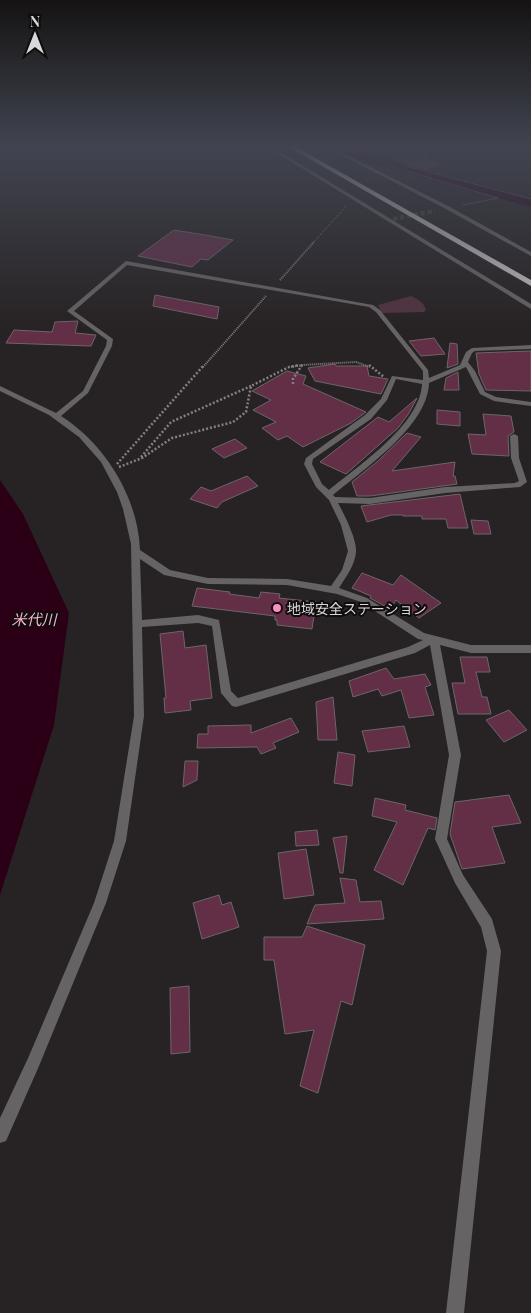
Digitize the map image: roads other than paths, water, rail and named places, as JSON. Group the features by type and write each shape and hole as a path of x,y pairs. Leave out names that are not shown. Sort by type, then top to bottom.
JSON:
{"highway":[{"path":"400,208 531,283"},
{"path":"414,208 531,274"}],"street":[{"path":"369,208 531,307"},
{"path":"435,211 447,208"},
{"path":"448,208 531,254"},
{"path":"55,417 86,392 109,346 110,339 70,310 126,263 371,306 378,311 426,371 425,394 414,416 331,497"},
{"path":"334,590 346,570 352,551 345,525 331,497 319,485 308,464 310,458 368,417 384,400 394,377 425,382 463,366 469,352 474,349 531,347"},
{"path":"464,362 471,367 479,391 496,399 531,404"},
{"path":"0,388 67,423 94,445 111,470 132,522 136,552 139,716 120,841 100,903 34,1062 0,1135"},
{"path":"331,497 370,501 445,490 517,486 523,482 516,458 514,436"},
{"path":"136,552 167,573 208,581 287,582 334,590 364,600 421,636 472,649 531,649"},
{"path":"137,624 198,619 216,623 226,693 236,703 411,650 434,639"},
{"path":"434,639 455,755 441,839 459,879 487,924 494,950 455,1313"}],"water":[{"name":"米代川","path":"0,480 23,514 69,613 54,725 0,895"}],"tunnel":[{"path":"393,219 435,211"}],"place":[{"name":"地域安全ステーション","path":"277,608"}]}
